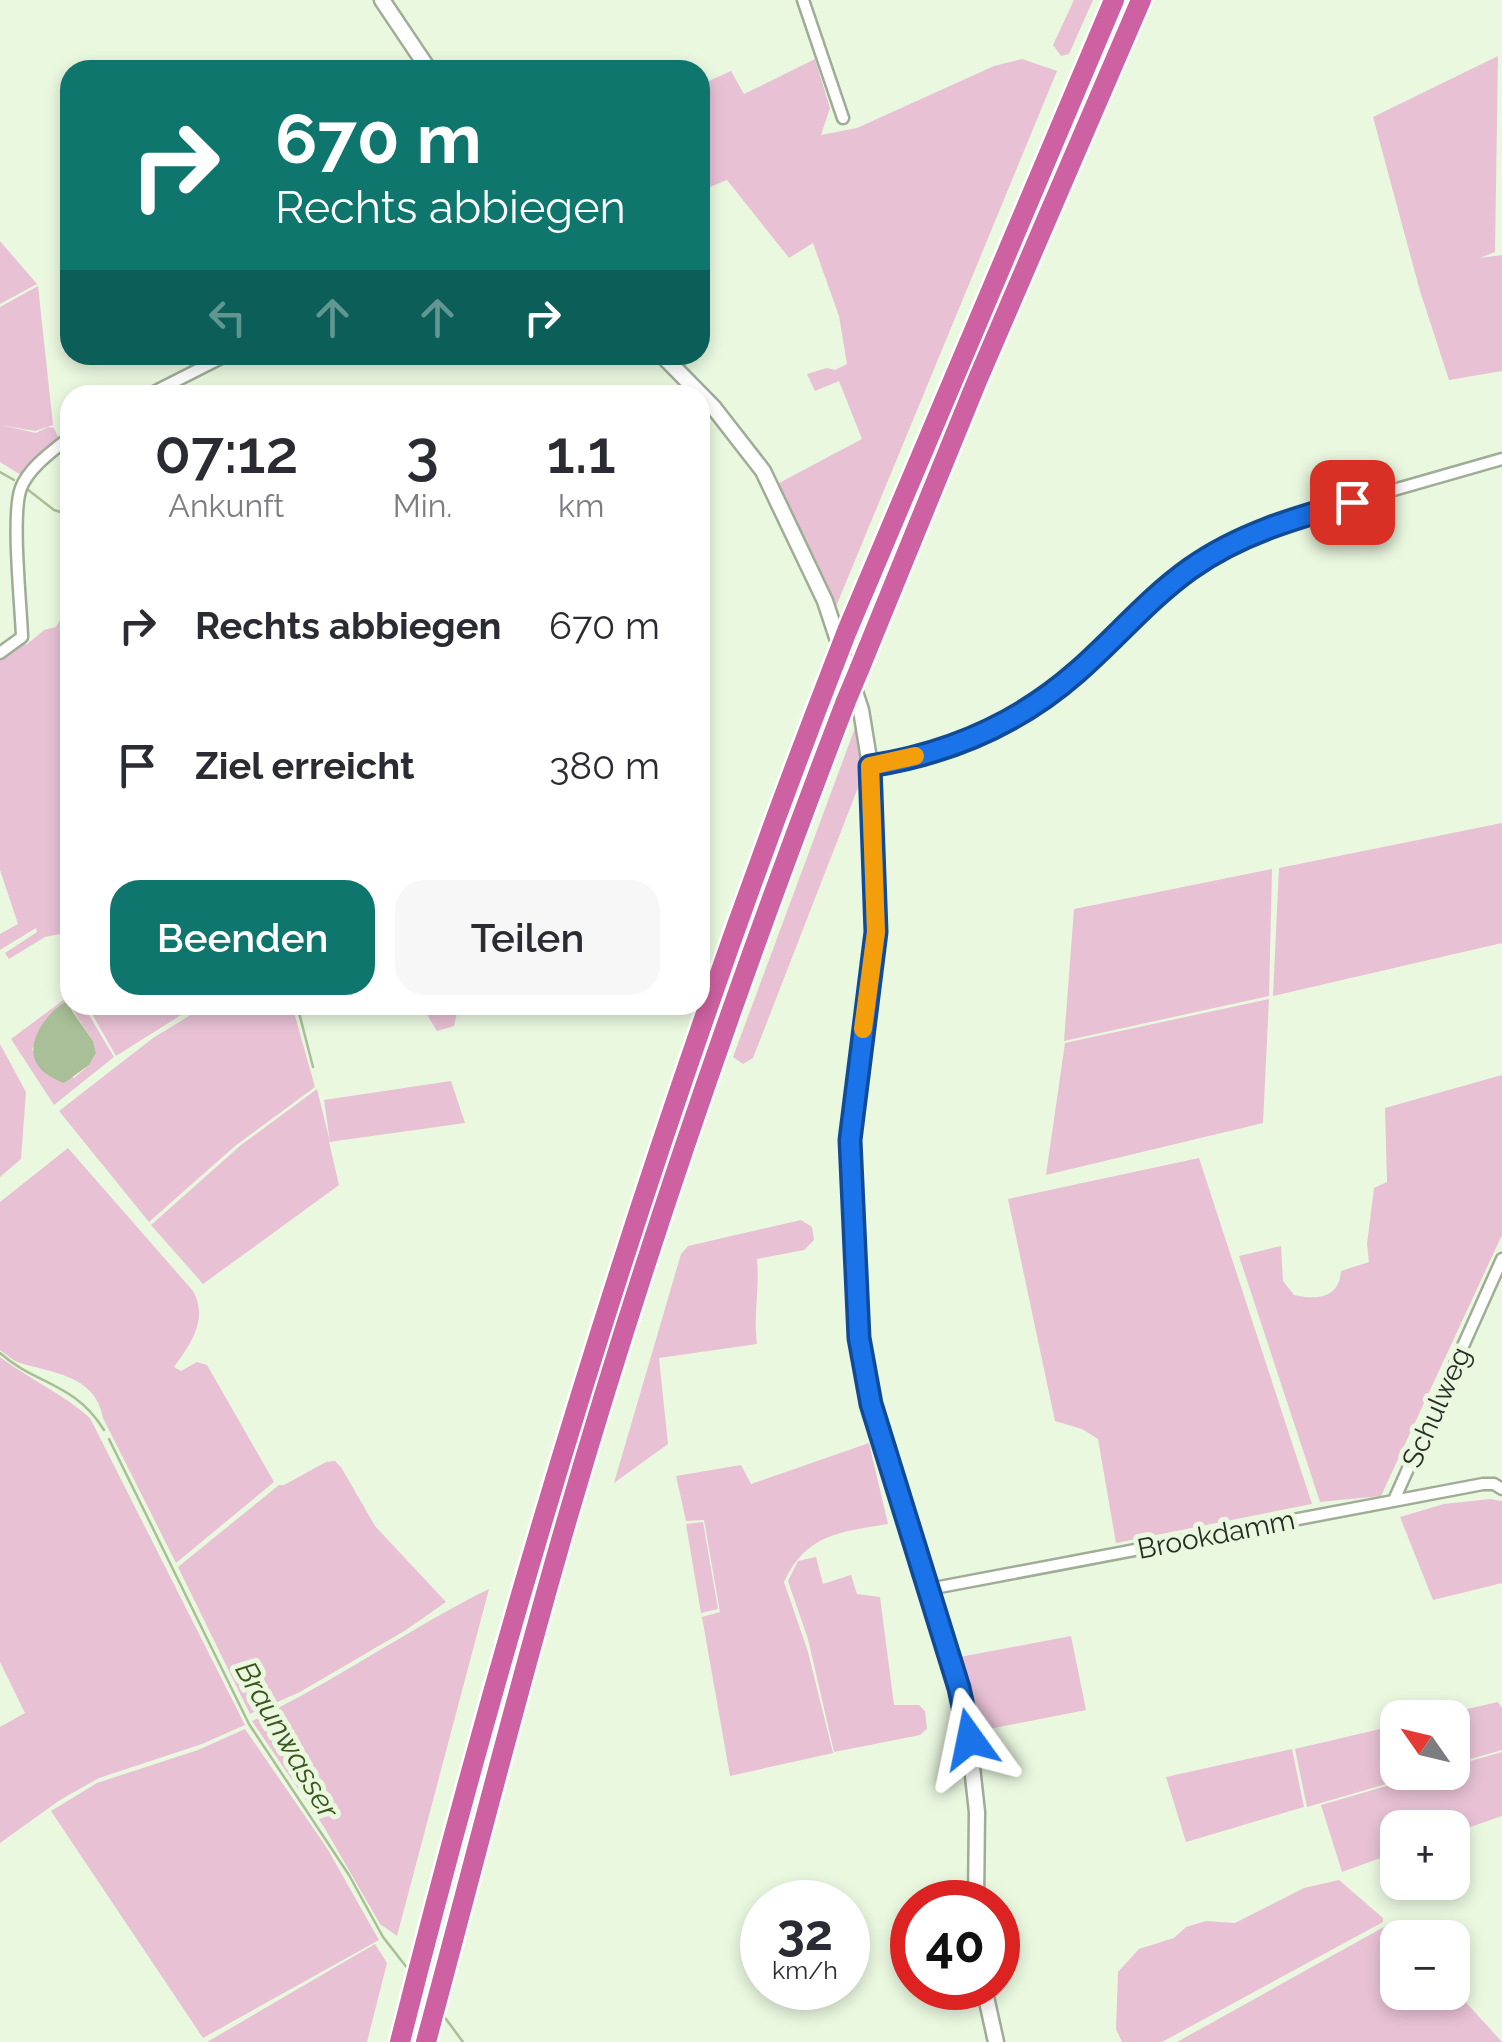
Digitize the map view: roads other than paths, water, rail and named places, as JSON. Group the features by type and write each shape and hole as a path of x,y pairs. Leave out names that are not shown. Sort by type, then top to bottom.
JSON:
{"highway":[{"path":"710,1001 847,631 1114,0"},
{"path":"426,2042 512,1710 569,1512 709,1077 846,701 970,398 1141,0"},
{"path":"400,2042 551,1486 705,1015"}],"street":[{"path":"382,0 422,60"},
{"path":"804,0 844,118"},
{"path":"168,385 207,365"},
{"path":"671,365 689,385"},
{"path":"710,408 752,454 786,514 839,636 861,710 870,766 876,932 850,1140 858,1320 871,1404 959,1688 970,1739 977,1812 976,1880"},
{"path":"0,654 22,638 20,489 60,445"},
{"path":"870,766 960,743 1012,718 1072,677 1154,597 1190,569 1246,536 1502,459"},
{"name":"Schulweg","path":"1394,1500 1502,1258"},
{"name":"Brookdamm","path":"929,1589 1483,1484 1502,1489"},
{"path":"989,2010 996,2042"}],"waterway":[{"path":"0,472 14,480"},
{"path":"27,489 60,512"},
{"path":"300,1015 313,1067"},
{"name":"Braunwasser","path":"0,1353 80,1402 104,1430"},
{"name":"Braunwasser","path":"109,1439 249,1724 349,1875 383,1937 408,1969"},
{"name":"Braunwasser","path":"443,2015 463,2042"}]}
